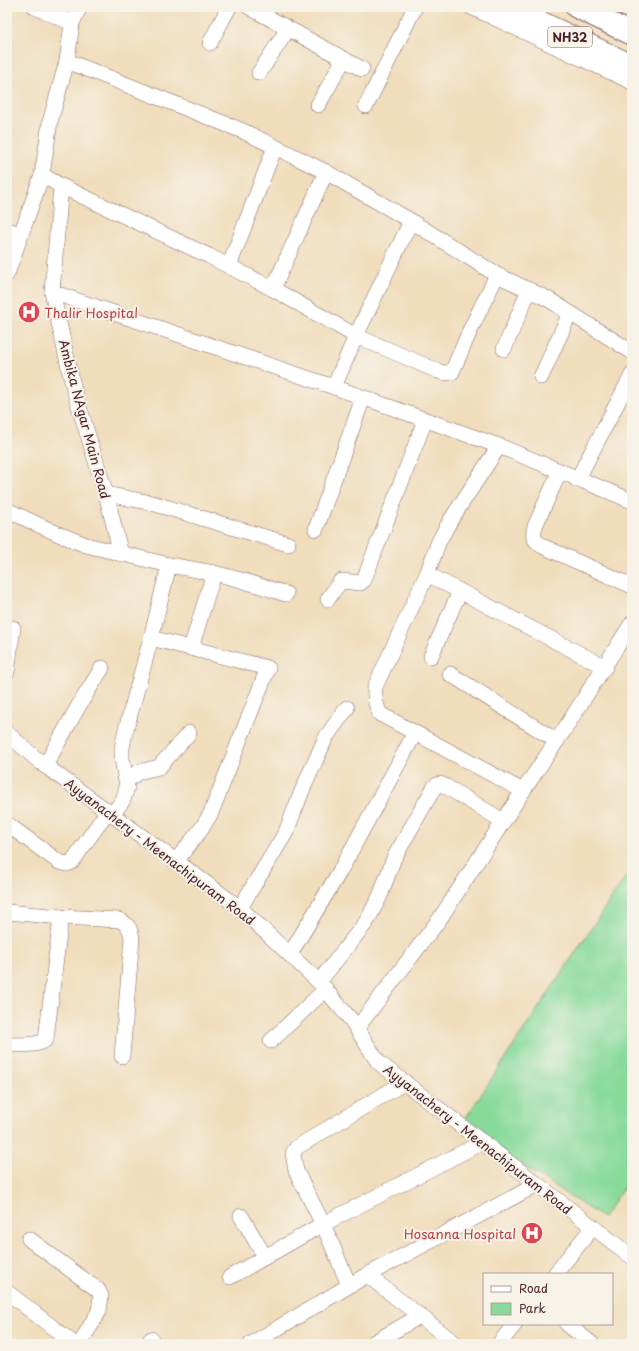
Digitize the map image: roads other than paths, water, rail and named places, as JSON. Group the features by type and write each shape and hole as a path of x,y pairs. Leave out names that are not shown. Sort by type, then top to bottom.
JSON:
{"highway":[{"name":"NH32","path":"508,7 632,66"},
{"name":"NH32","path":"577,7 630,33"}],"street":[{"path":"35,7 72,23"},
{"path":"7,274 14,232 42,175 50,122 67,61 72,23 80,7"},
{"path":"210,43 229,7"},
{"path":"248,7 362,69"},
{"path":"366,106 415,7"},
{"path":"471,7 632,82"},
{"path":"259,73 288,29"},
{"path":"318,105 344,59"},
{"path":"67,61 243,131 326,172 411,221 497,275 548,299 632,352"},
{"path":"229,266 275,147"},
{"path":"273,289 326,172"},
{"path":"42,175 60,186 229,266 356,336 444,373 452,372 472,326 497,275"},
{"name":"Ambika NAgar Main Road","path":"60,186 52,292 74,390 106,494 121,554"},
{"path":"334,387 356,336 411,221"},
{"path":"504,348 529,290"},
{"path":"52,292 334,387 499,446 560,471 577,480 630,496"},
{"path":"541,377 570,313"},
{"path":"577,480 632,376"},
{"path":"316,529 363,398"},
{"path":"328,599 340,582 360,583 364,580 425,420"},
{"path":"499,446 450,521 439,541 427,574 375,687 374,696 375,704 380,714 523,791"},
{"path":"560,471 535,526 533,534 534,540 542,546 632,586"},
{"path":"106,494 152,503 288,544"},
{"path":"7,510 73,541 86,545 169,565 214,573 286,594"},
{"path":"7,824 59,862 67,864 72,862 123,800 127,787 122,758 122,748 169,565"},
{"path":"191,648 214,573"},
{"path":"427,574 605,667"},
{"path":"431,656 460,591"},
{"path":"357,1028 439,920 605,667 632,622"},
{"path":"7,672 13,628"},
{"path":"151,638 268,668 211,813 202,828 176,862"},
{"path":"45,766 102,668"},
{"path":"450,674 557,741"},
{"path":"240,908 286,832 326,737 347,708"},
{"name":"Ayyanachery - Meenachipuram Road","path":"7,733 45,766 240,908 322,986 352,1021 378,1062 632,1257"},
{"path":"126,781 138,772 159,767 189,733"},
{"path":"290,954 340,871 415,733"},
{"path":"271,1041 322,986 367,921 380,896 394,858 435,786 440,784 444,786 503,821"},
{"path":"7,912 119,920 126,923 130,929 132,938 122,1056"},
{"path":"7,1045 38,1044 46,1039 61,917"},
{"path":"350,1285 323,1224 296,1171 294,1154 297,1146 405,1082"},
{"path":"230,1277 323,1224 483,1142"},
{"path":"252,1344 366,1275 538,1184"},
{"path":"241,1216 265,1257"},
{"path":"556,1273 594,1227"},
{"path":"30,1239 98,1290 101,1296 99,1311 80,1344"},
{"path":"366,1275 456,1344"},
{"path":"7,1292 74,1344"},
{"path":"371,1344 420,1316"},
{"path":"499,1344 514,1325"},
{"path":"568,1325 592,1344"}],"place":[{"name":"Thalir Hospital","path":"29,312"},
{"name":"Hosanna Hospital","path":"532,1233"}]}
